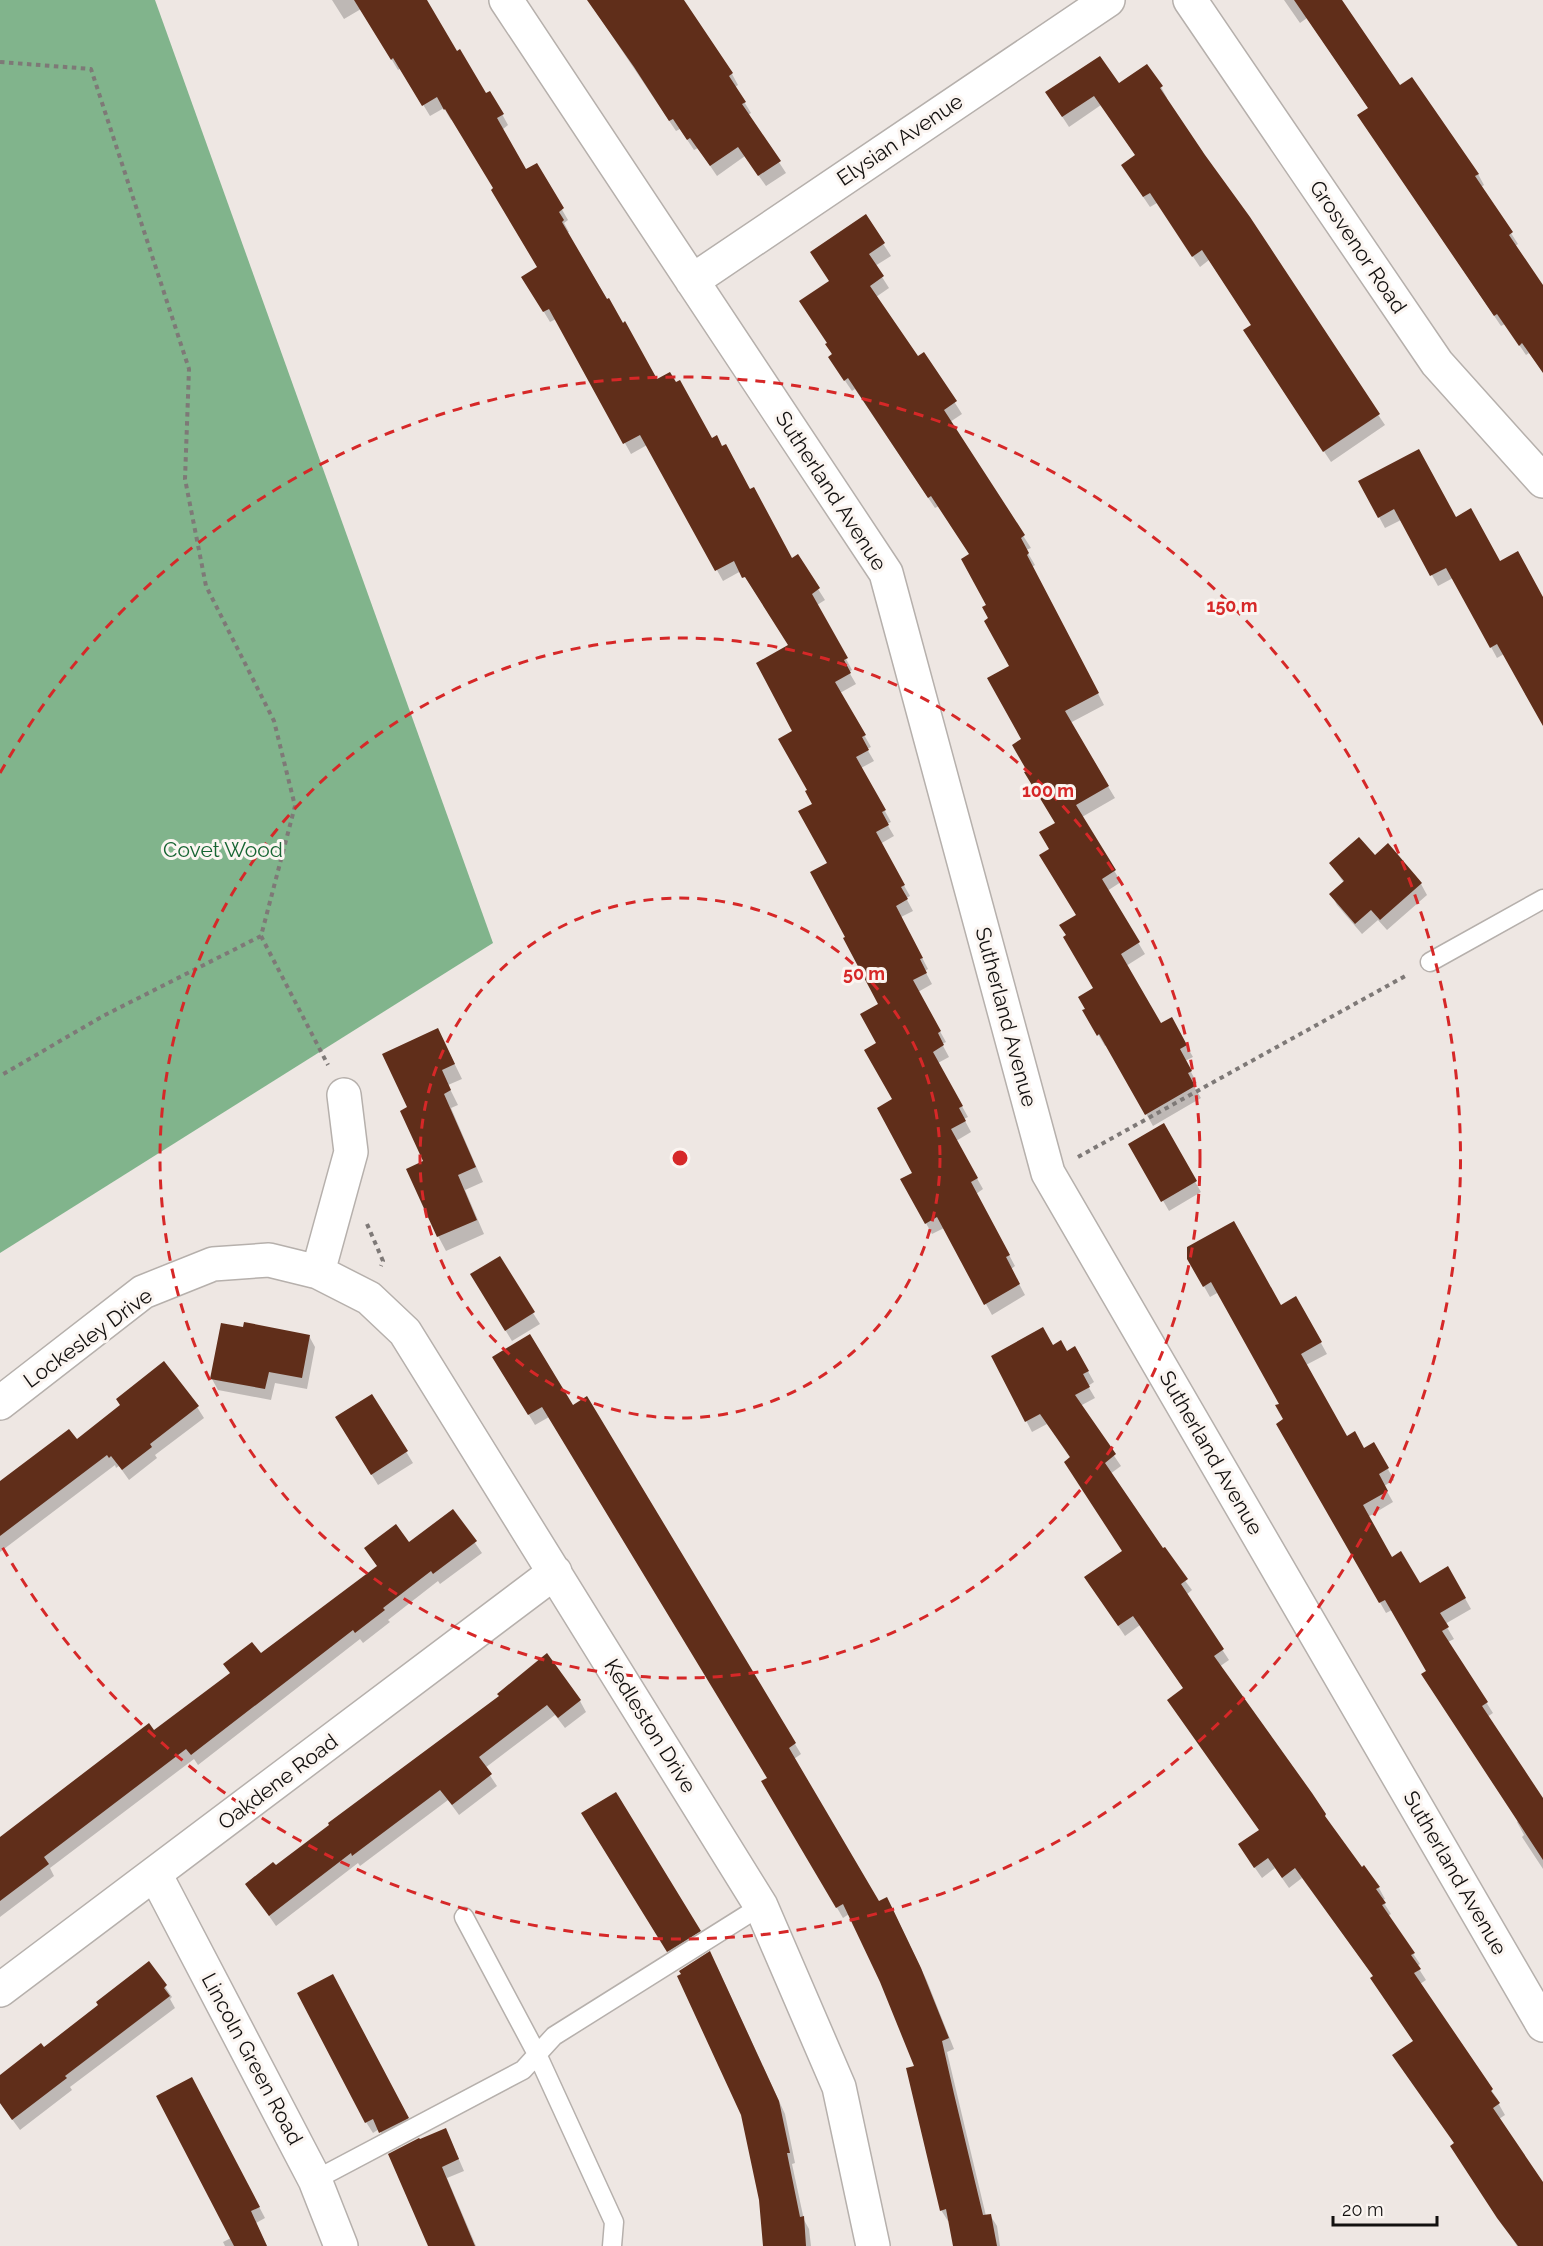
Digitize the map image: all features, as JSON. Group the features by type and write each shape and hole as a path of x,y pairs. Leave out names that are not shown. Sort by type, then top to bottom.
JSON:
{"street":[{"name":"Sutherland Avenue","path":"506,0 886,573 1048,1173 1543,2025"},
{"name":"Elysian Avenue","path":"692,281 1108,0"},
{"name":"Grosvenor Road","path":"1190,0 1437,363 1543,481"},
{"path":"318,1272 351,1152 344,1095"},
{"name":"Lockesley Drive","path":"0,1403 143,1292 213,1264 269,1260 318,1272"},
{"name":"Kedleston Drive","path":"318,1272 369,1298 405,1332 761,1906 839,2087 873,2246"},
{"name":"Oakdene Road","path":"0,1990 555,1572"},
{"name":"Lincoln Green Road","path":"155,1874 315,2180 341,2246"}],"lane":[{"path":"1430,962 1543,899"},
{"path":"315,2180 523,2070 554,2036 761,1906"},
{"path":"464,1917 537,2054 614,2222 612,2246"}],"path":[{"path":"0,62 91,69 189,369 185,479 206,586 274,722 295,806 261,936 344,1095"},
{"path":"0,1076 103,1016 261,936"},
{"path":"1048,1173 1430,962"}],"green space":[{"name":"Covet Wood","path":"0,0 155,0 493,943 0,1253"}],"building":[{"path":"354,0 427,0 457,51 460,49 486,93 490,91 504,114 497,118 526,169 537,163 564,208 559,212 564,220 562,222 607,299 609,298 623,323 625,321 657,379 670,372 676,382 680,380 712,438 717,435 722,446 726,444 750,489 754,487 792,558 798,554 820,588 812,594 848,658 844,660 851,673 835,682 866,735 862,737 869,750 856,757 886,810 882,812 889,825 876,832 905,885 901,887 908,899 896,906 923,958 920,959 927,973 913,980 941,1031 938,1033 944,1045 933,1052 963,1106 959,1108 966,1121 951,1129 978,1178 971,1182 1010,1255 1006,1257 1020,1284 984,1305 937,1217 925,1224 900,1179 912,1173 877,1108 892,1099 864,1050 876,1043 860,1014 878,1004 810,872 827,863 798,811 812,804 805,791 807,790 778,739 792,731 756,663 788,645 745,577 742,578 734,561 715,571 640,435 623,444 549,309 543,312 521,277 537,267 491,190 493,188 437,97 422,106"},
{"path":"587,0 684,0 733,73 729,76 746,102 742,104 781,161 758,176 738,147 710,166 690,138 687,140 673,119 669,121"},
{"path":"1294,0 1342,0 1400,85 1412,77 1479,174 1475,176 1513,232 1509,235 1543,285 1543,373 1522,343 1519,346 1497,314 1494,316 1357,115 1368,108"},
{"path":"1100,56 1119,83 1147,64 1163,86 1160,88 1250,217 1380,414 1323,452 1243,330 1251,325 1202,250 1192,257 1150,193 1143,197 1121,165 1135,155 1094,96 1062,117 1045,92"},
{"path":"866,214 885,243 869,254 884,276 870,286 918,356 924,352 957,401 944,410 1025,535 1021,538 1029,553 1027,555 1099,693 1065,711 1109,786 1076,805 1116,870 1102,879 1140,942 1121,954 1161,1023 1172,1017 1187,1045 1180,1049 1192,1071 1188,1073 1195,1086 1145,1115 1099,1034 1097,1036 1082,1010 1085,1009 1078,997 1093,988 1063,937 1066,935 1059,925 1076,915 1039,855 1049,849 1039,832 1055,823 1024,772 1027,771 1012,745 1021,739 987,678 1009,666 984,621 988,618 982,607 986,605 961,559 969,554 931,496 928,498 848,378 844,381 828,357 832,354 825,344 827,343 799,301 829,281 810,252"},
{"path":"1419,449 1456,517 1471,508 1500,561 1518,551 1543,597 1543,726 1497,644 1490,648 1446,568 1430,576 1394,509 1378,518 1358,481"},
{"path":"1359,837 1375,855 1388,843 1422,883 1380,920 1371,910 1355,924 1329,894 1344,881 1329,863"},
{"path":"438,1028 455,1064 442,1070 451,1090 444,1094 476,1167 458,1175 477,1220 437,1237 406,1169 423,1161 400,1111 407,1107 382,1054"},
{"path":"1164,1123 1197,1181 1161,1202 1128,1144"},
{"path":"1234,1221 1281,1305 1296,1296 1322,1342 1301,1354 1347,1436 1355,1431 1364,1448 1374,1442 1389,1468 1379,1474 1388,1491 1363,1505 1392,1557 1401,1551 1420,1583 1448,1566 1466,1598 1440,1613 1449,1627 1442,1631 1488,1702 1482,1706 1543,1798 1543,1860 1421,1674 1426,1671 1385,1600 1379,1603 1276,1424 1283,1419 1275,1405 1279,1404 1211,1282 1203,1287 1187,1259 1187,1247"},
{"path":"500,1256 535,1312 505,1331 470,1274"},
{"path":"244,1322 310,1335 302,1378 269,1372 265,1389 210,1379 221,1323 243,1327"},
{"path":"1043,1327 1053,1345 1061,1340 1067,1351 1075,1346 1089,1371 1083,1374 1090,1387 1075,1395 1116,1454 1105,1463 1163,1548 1165,1547 1188,1579 1181,1584 1224,1649 1214,1656 1312,1793 1326,1814 1325,1816 1362,1867 1364,1865 1380,1887 1376,1889 1386,1903 1382,1905 1415,1953 1411,1955 1421,1969 1414,1973 1493,2089 1491,2091 1500,2103 1493,2108 1543,2182 1543,2246 1518,2246 1497,2218 1450,2146 1454,2143 1392,2055 1413,2041 1370,1978 1373,1976 1295,1868 1282,1878 1268,1858 1254,1868 1238,1844 1259,1830 1167,1700 1183,1688 1133,1616 1118,1626 1084,1577 1122,1551 1064,1462 1070,1457 1040,1414 1025,1422 991,1356"},
{"path":"530,1334 573,1405 587,1396 796,1743 789,1748 879,1901 887,1897 921,1968 949,2038 942,2041 954,2094 983,2215 991,2214 997,2246 953,2246 946,2209 940,2211 906,2068 914,2066 880,1982 843,1904 836,1908 761,1781 767,1778 542,1407 528,1415 492,1357"},
{"path":"164,1361 199,1406 150,1444 152,1447 122,1470 111,1456 109,1458 107,1455 0,1536 0,1481 69,1429 77,1439 120,1405 116,1399"},
{"path":"372,1394 408,1451 371,1475 335,1417"},
{"path":"453,1509 477,1541 433,1574 431,1571 355,1633 353,1630 191,1755 186,1749 44,1857 49,1864 0,1901 0,1837 149,1723 154,1730 230,1673 223,1664 252,1642 261,1653 377,1566 364,1548 396,1524 409,1542"},
{"path":"547,1653 581,1700 558,1718 547,1705 479,1757 492,1774 452,1805 440,1790 352,1856 351,1853 269,1916 245,1884 273,1862 276,1865 329,1825 328,1823 499,1696 497,1694"},
{"path":"616,1792 701,1931 667,1952 581,1813"},
{"path":"710,1951 779,2101 800,2217 804,2216 806,2246 763,2246 759,2200 741,2115 677,1976 681,1974 679,1971"},
{"path":"149,1961 167,1985 164,1988 170,1996 65,2076 67,2078 12,2120 0,2103 0,2075 41,2043 44,2047 98,2005 96,2002"},
{"path":"333,1974 409,2118 379,2133 373,2119 365,2123 297,1993"},
{"path":"192,2077 260,2207 251,2211 267,2246 234,2246 156,2096"},
{"path":"446,2128 459,2159 442,2167 475,2246 428,2246 388,2154 419,2138"}]}
